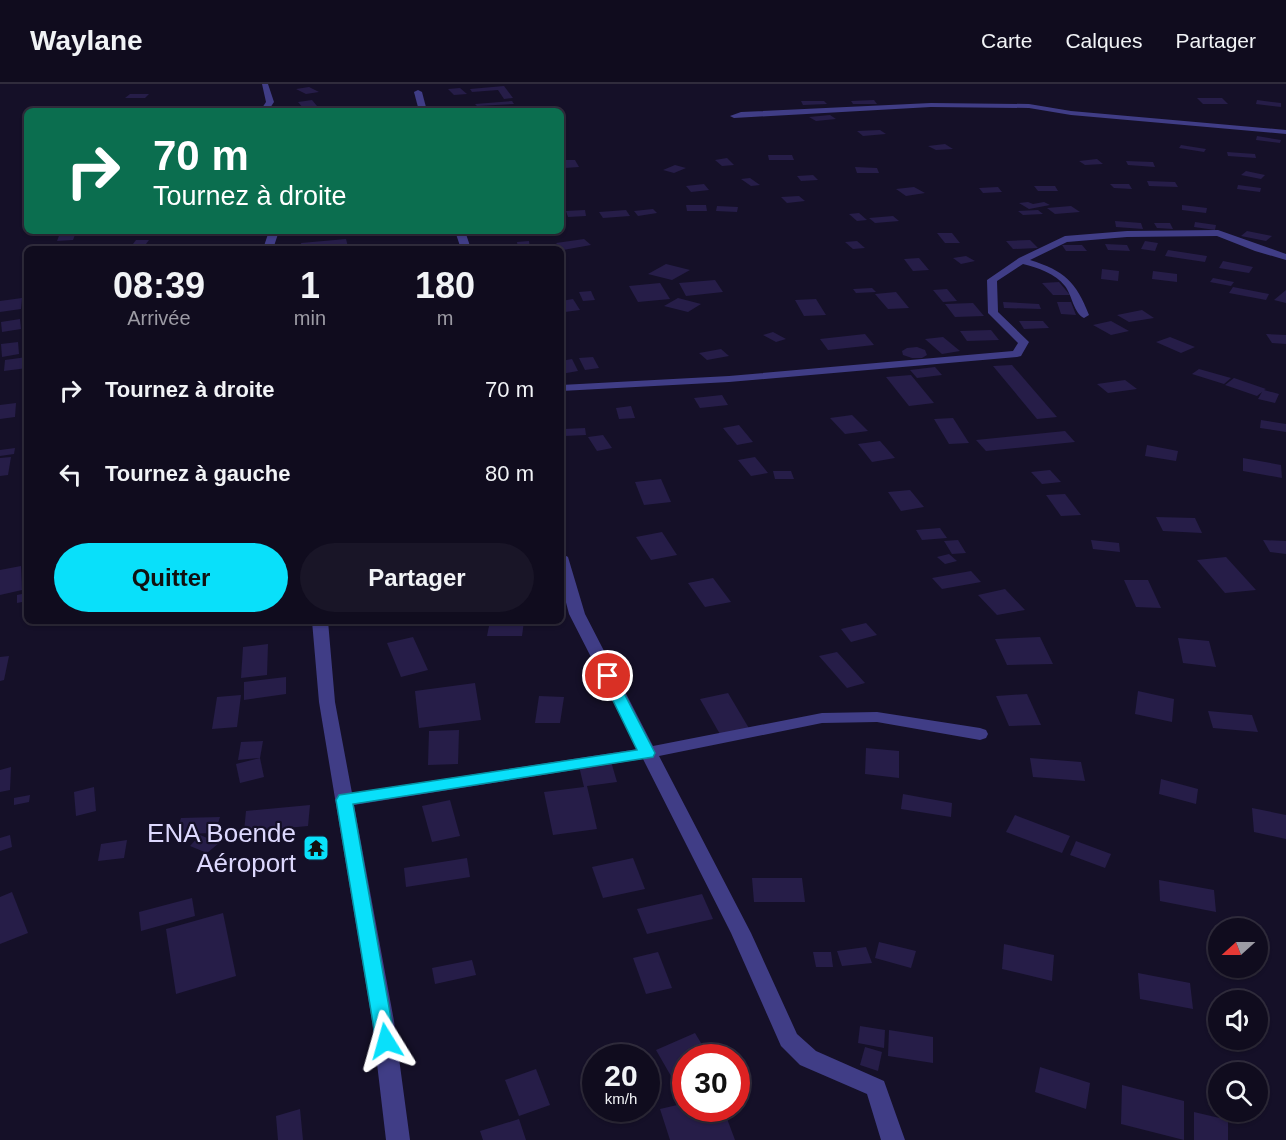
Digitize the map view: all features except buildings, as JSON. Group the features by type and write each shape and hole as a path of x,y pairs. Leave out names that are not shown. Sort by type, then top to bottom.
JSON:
{"street":[{"path":"265,84 270,102 266,108"},
{"path":"418,92 422,108"},
{"path":"734,116 931,105 1029,106 1083,114 1286,132"},
{"path":"564,388 729,379 1017,354 1024,342 993,313 993,280 1022,260 1065,239 1127,234 1218,233 1286,257"},
{"path":"1022,260 1055,271 1076,293 1084,315"},
{"path":"564,568 577,614 741,933 789,1040 808,1058 876,1088 893,1140"},
{"path":"320,624 327,702 383,1021 398,1140"},
{"path":"344,800 647,753 822,718 877,717 980,734"}],"place":[{"name":"ENA Boende Aéroport","path":"316,848"}],"route":[{"path":"386,1041 344,800 647,753 608,676"}]}
